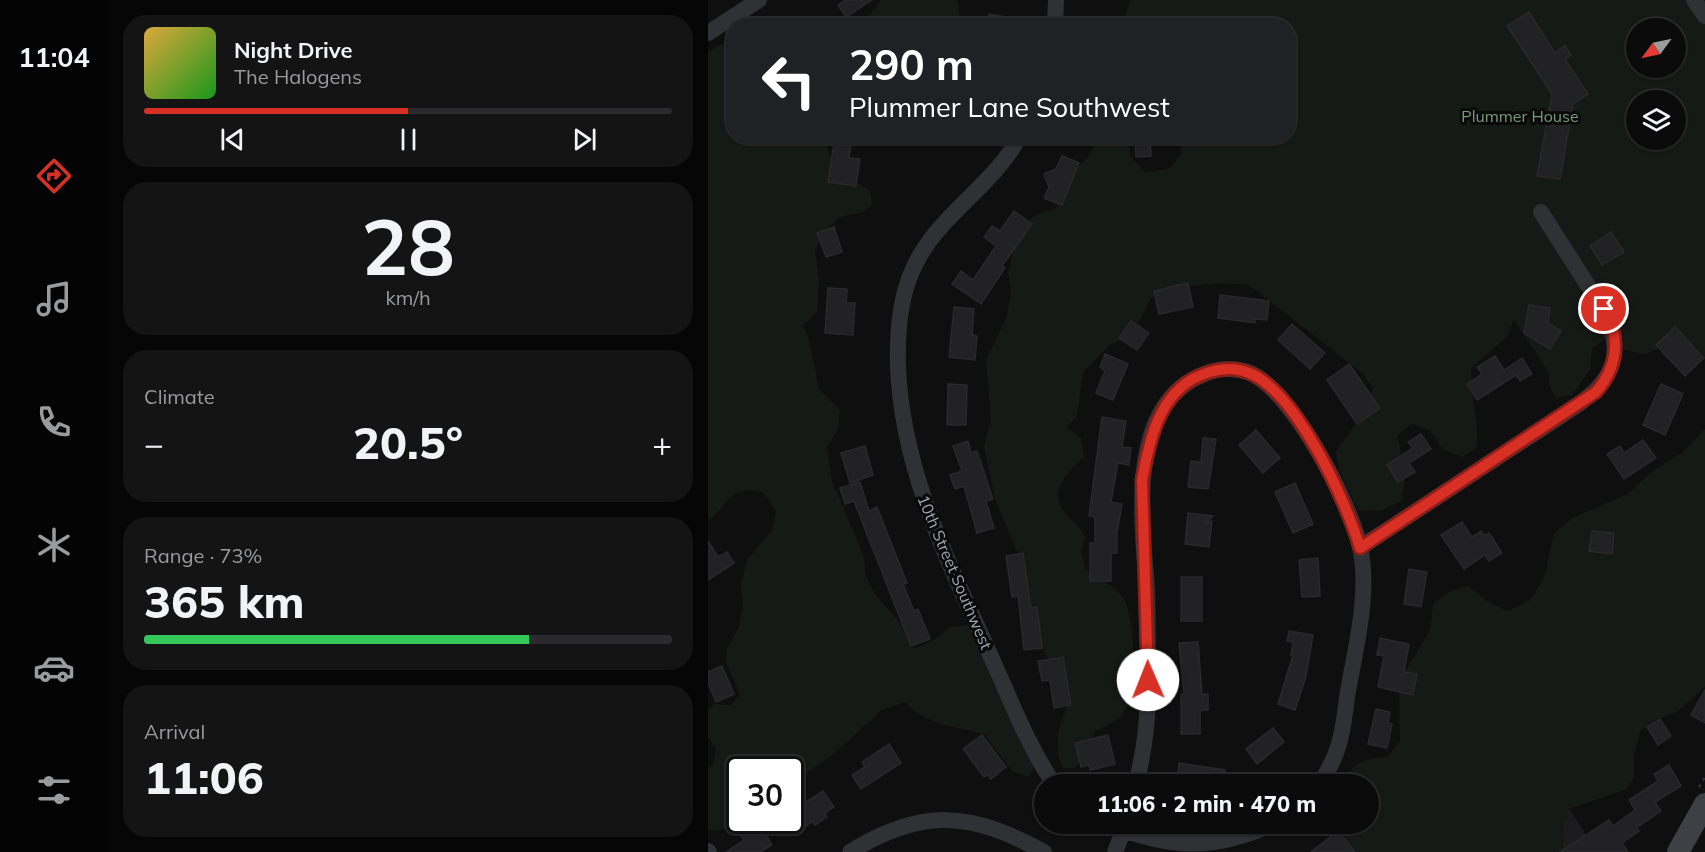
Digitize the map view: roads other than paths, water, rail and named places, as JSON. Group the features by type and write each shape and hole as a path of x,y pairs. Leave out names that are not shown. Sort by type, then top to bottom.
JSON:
{"street":[{"path":"731,18 759,0"},
{"path":"1055,18 1056,0"},
{"path":"1694,0 1705,16"},
{"path":"708,33 726,21"},
{"name":"10th Street Southwest","path":"1015,144 990,180 935,231 913,268 899,324 899,384 909,451 938,540 1033,749 1048,774"},
{"path":"1360,548 1579,404 1596,392 1606,380 1616,351 1608,316 1540,212"},
{"path":"1138,774 1146,738 1148,680 1142,480 1147,452 1160,415 1179,390 1192,379 1206,373 1232,369 1259,378 1277,393 1311,440 1340,490 1360,548 1362,610 1339,745 1324,774"},
{"path":"1678,852 1705,804"},
{"path":"850,852 902,826 938,818 958,819 1000,830 1044,852"},
{"path":"1115,852 1122,834"},
{"path":"1142,834 1172,846 1209,848 1253,834"}],"park label":[{"name":"Plummer House","path":"1520,116"}]}
